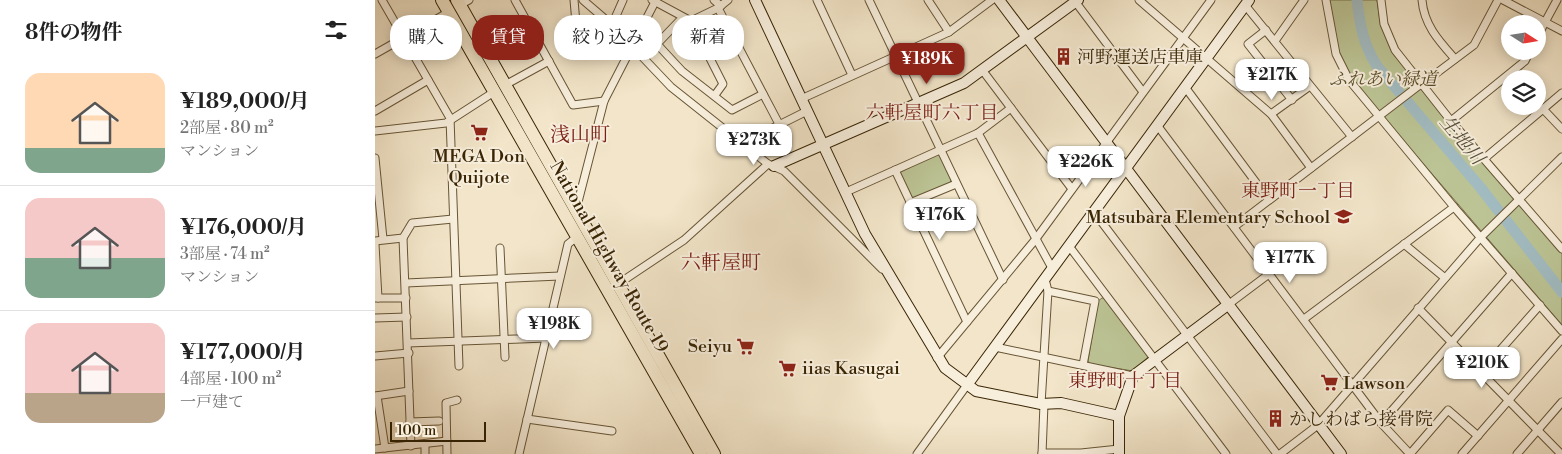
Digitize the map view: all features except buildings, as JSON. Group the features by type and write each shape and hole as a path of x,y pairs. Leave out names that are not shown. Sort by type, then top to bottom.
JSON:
{"highway":[{"name":"National Highway Route 19","path":"442,0 459,4 499,88 577,237 701,454"},
{"name":"National Highway Route 19","path":"499,88 576,210 714,454"}],"street":[{"path":"382,0 390,15"},
{"path":"515,0 573,105 604,101"},
{"path":"574,0 575,15"},
{"path":"583,0 601,15"},
{"path":"613,15 623,0"},
{"path":"714,0 720,7 779,124"},
{"path":"703,15 720,7 728,0"},
{"path":"755,0 887,275 945,368 976,391 1043,404 1061,403 1119,416"},
{"path":"817,0 852,75"},
{"path":"869,0 1003,280"},
{"path":"929,0 949,32"},
{"path":"801,99 949,32 992,0"},
{"path":"999,0 1341,454"},
{"path":"1139,0 1271,114 1311,168"},
{"path":"1275,41 1304,0"},
{"path":"1326,0 1336,54 1349,80 1454,207 1562,330"},
{"path":"1381,0 1388,38 1395,50 1451,121 1485,158 1518,200 1561,245"},
{"path":"1422,0 1423,11 1433,32 1455,59"},
{"path":"1234,226 1474,45 1498,0"},
{"path":"1503,0 1532,15"},
{"path":"1546,20 1557,0"},
{"path":"648,15 655,1 677,15"},
{"path":"618,284 684,240 771,165 823,145 964,83 983,71 1075,1 1143,92"},
{"path":"937,358 1035,240 1209,1"},
{"path":"917,454 1247,2 1266,30 1352,137"},
{"path":"441,15 459,4"},
{"path":"1546,22 1562,30"},
{"path":"672,28 657,44 682,71 732,110 763,94"},
{"path":"1266,30 1248,44 1292,100"},
{"path":"375,54 390,45"},
{"path":"416,60 450,118 459,366"},
{"path":"576,210 604,101 625,60"},
{"path":"645,60 671,87 771,165 784,171 887,275"},
{"path":"711,60 723,84 715,95"},
{"path":"1451,121 1526,60"},
{"path":"375,131 446,123 450,118 499,88 549,62"},
{"path":"983,71 1071,189"},
{"path":"375,111 428,80"},
{"path":"1271,114 1310,86"},
{"path":"1185,87 1269,200"},
{"path":"1546,108 1562,94"},
{"path":"846,192 979,133 1011,108"},
{"path":"743,143 807,111"},
{"path":"1546,112 1562,129"},
{"path":"1485,158 1538,115"},
{"path":"1157,125 1381,423 1410,454 1448,410 1478,436"},
{"path":"979,133 1035,240 1052,268"},
{"path":"1094,212 1278,454 1318,425 1481,236 1562,157"},
{"path":"375,158 378,215 383,239"},
{"path":"895,170 967,322"},
{"path":"910,203 956,184"},
{"path":"1304,319 1454,207"},
{"path":"411,446 409,353 403,238 412,223 453,219"},
{"path":"519,454 568,244 577,237"},
{"path":"403,238 383,239 375,242 376,298 406,298"},
{"path":"1405,244 1445,278"},
{"path":"1069,246 1226,454"},
{"path":"500,248 505,357"},
{"path":"1381,423 1511,273"},
{"path":"1045,279 1047,291 1043,358 1042,453 1081,453 1119,451 1119,416 1133,376 1269,274"},
{"path":"405,283 560,276"},
{"path":"1047,291 1095,301"},
{"path":"1083,366 1095,301 1105,294"},
{"path":"1481,372 1539,305"},
{"path":"1418,308 1561,454"},
{"path":"375,318 407,318"},
{"path":"408,343 545,338"},
{"path":"1462,454 1562,339"},
{"path":"995,347 1133,376"},
{"path":"375,356 409,353"},
{"path":"385,448 376,396 409,391"},
{"path":"447,454 445,403 457,400"},
{"path":"1517,454 1562,402"},
{"path":"527,419 612,431"},
{"path":"410,422 439,421"},
{"path":"375,449 447,441"},
{"path":"425,444 425,454"}],"green space":[{"name":"ふれあい緑道","path":"1329,0 1377,0 1380,21 1393,54 1562,253 1562,325 1354,83 1338,49"},
{"path":"936,154 940,155 951,180 950,183 914,199 910,198 899,173"},
{"path":"1105,298 1149,356 1133,371 1090,364 1088,361 1098,301"}],"waterway":[{"name":"生地川","path":"1357,0 1363,34 1368,50 1377,66 1480,187 1562,292"}],"place":[{"name":"河野運送店車庫","path":"1063,57"},
{"name":"MEGA Don Quijote","path":"479,133"},
{"name":"Matsubara Elementary School","path":"1344,217"},
{"name":"Seiyu","path":"746,346"},
{"name":"iias Kasugai","path":"788,368"},
{"name":"Lawson","path":"1329,383"},
{"name":"かしわばら接骨院","path":"1275,419"}],"district":[{"name":"六軒屋町六丁目","path":"932,113"},
{"name":"浅山町","path":"580,135"},
{"name":"東野町一丁目","path":"1298,191"},
{"name":"六軒屋町","path":"721,263"},
{"name":"東野町十丁目","path":"1125,381"}]}
